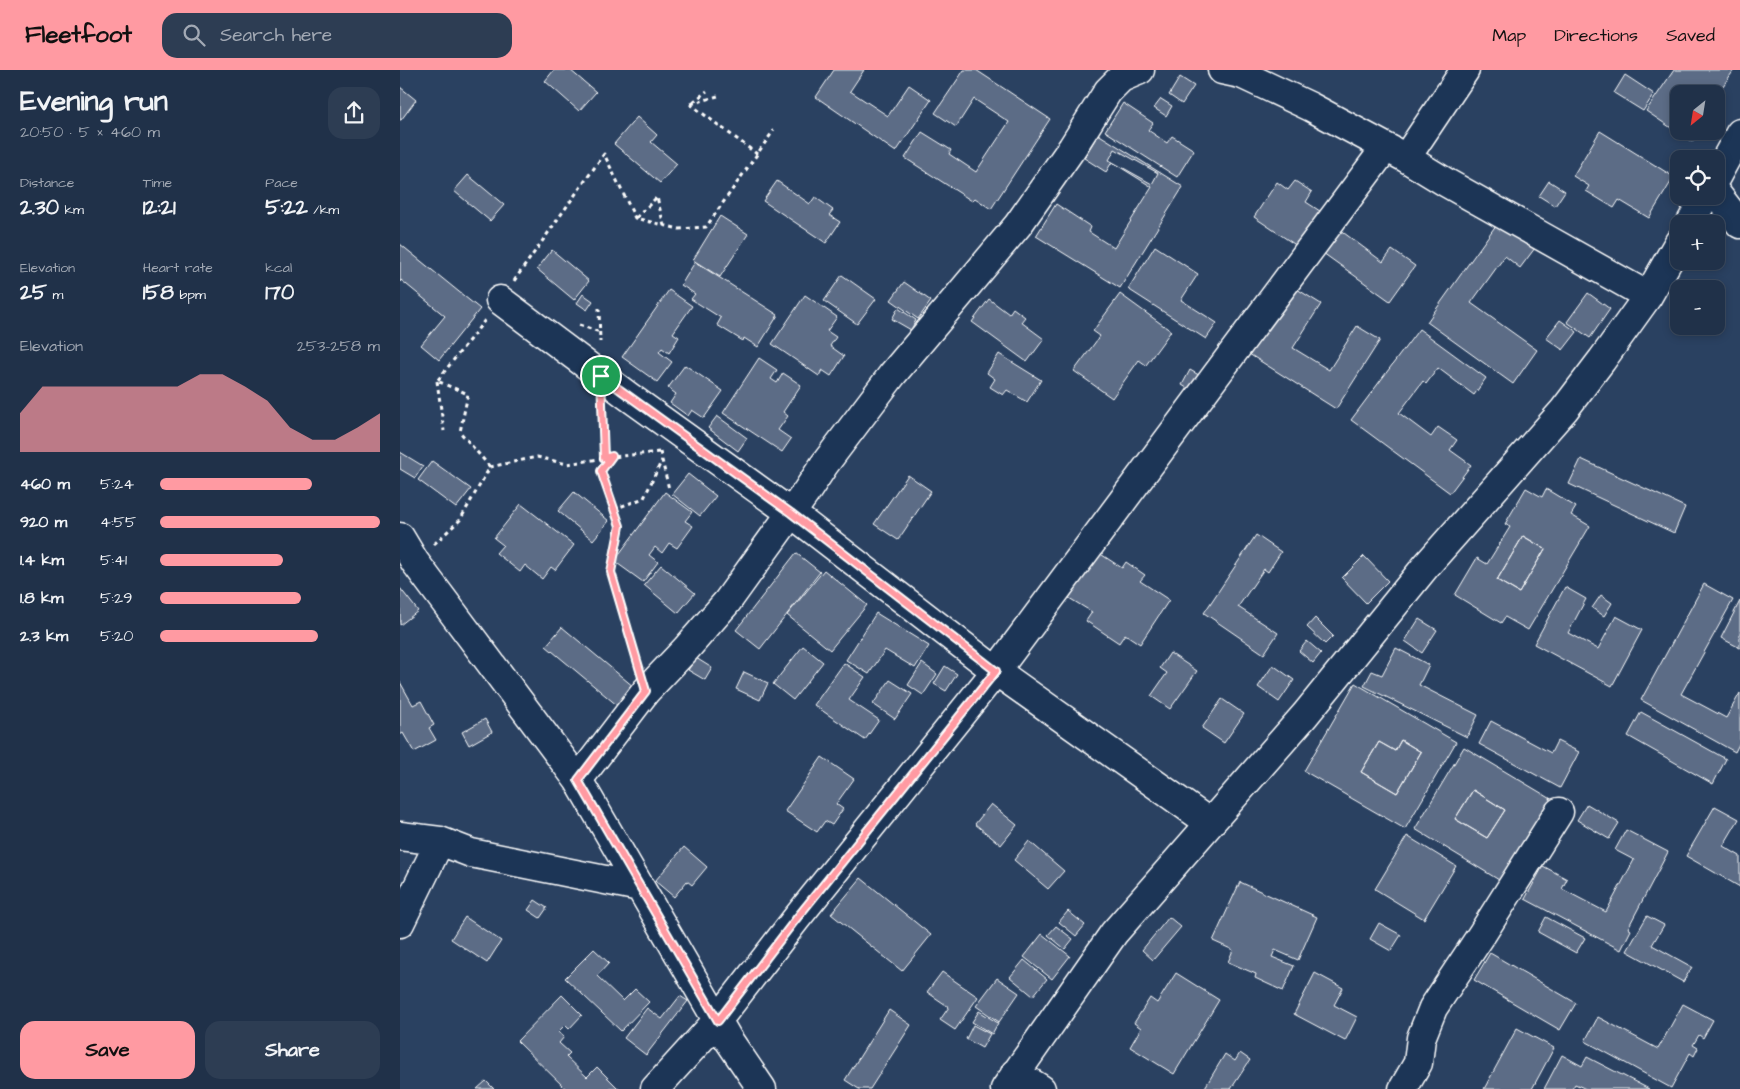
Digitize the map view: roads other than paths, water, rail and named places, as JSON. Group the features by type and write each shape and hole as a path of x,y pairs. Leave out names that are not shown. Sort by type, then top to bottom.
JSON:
{"street":[{"path":"578,780 646,691 727,602 824,465 892,375 1018,225 1072,148 1108,91 1122,78 1140,70"},
{"path":"1222,70 1241,74 1311,107 1648,296"},
{"path":"655,1089 718,1021 796,919 996,671 1396,153 1465,70"},
{"path":"1725,160 1740,133"},
{"path":"1725,205 1740,224"},
{"path":"1041,1089 1010,1081 1114,934 1306,715 1426,566 1564,410 1648,296 1670,258"},
{"path":"500,300 658,418 791,513 996,671 1210,823"},
{"path":"400,537 415,562 578,780 718,1021 763,1089"},
{"path":"1402,1089 1418,1063 1421,1038 1433,1008 1482,934 1558,812"},
{"path":"400,836 440,841 471,853 640,887"},
{"path":"400,922 440,841"}]}
